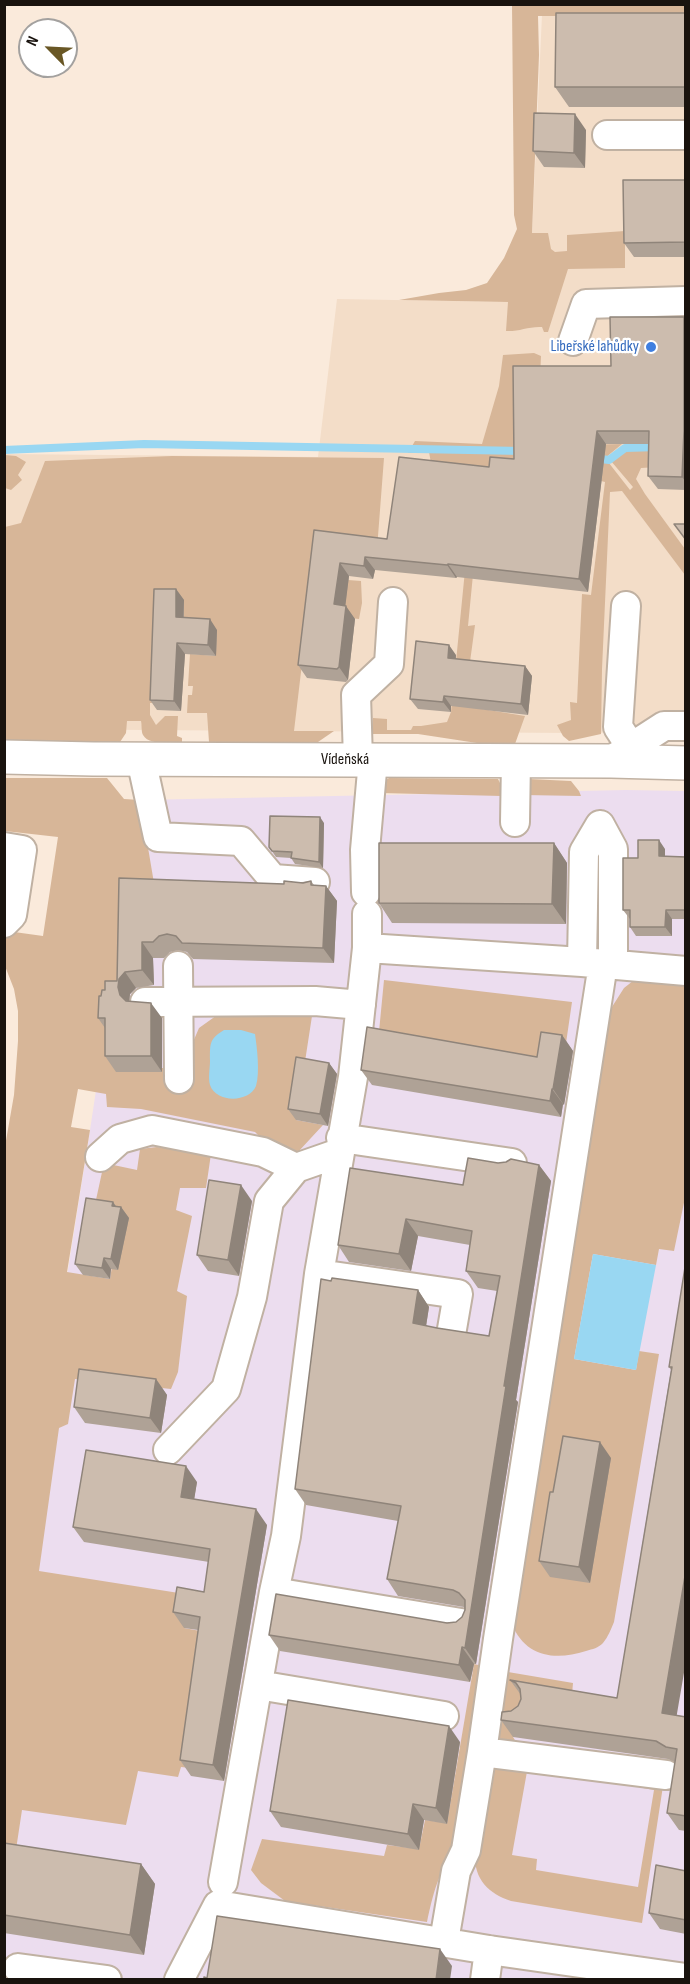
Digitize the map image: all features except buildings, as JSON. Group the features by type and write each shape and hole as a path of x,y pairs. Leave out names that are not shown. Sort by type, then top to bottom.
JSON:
{"main road":[{"name":"Vídeňská","path":"4,757 516,760 621,754 686,763"}],"lane":[{"path":"607,135 686,135"},
{"path":"573,341 586,304 686,301"},
{"path":"223,1882 286,1536 319,1274 353,1077 367,948 366,760 356,695 389,664 393,602"},
{"path":"626,606 618,727 621,754 664,726 686,726"},
{"path":"141,759 158,837 241,842 273,879 315,882"},
{"path":"515,822 516,760"},
{"path":"444,1941 456,1871 466,1850 482,1752 599,964 613,849 612,824"},
{"path":"4,847 22,850 12,915 4,923"},
{"path":"367,948 686,971"},
{"path":"178,966 179,1079"},
{"path":"145,1002 315,1001 361,1005"},
{"path":"100,1157 120,1139 152,1130 263,1152 296,1168"},
{"path":"168,1450 226,1389 252,1297 269,1201 296,1168 340,1145 512,1163"},
{"path":"319,1274 458,1294 452,1329"},
{"path":"274,1593 461,1623"},
{"path":"258,1685 444,1716"},
{"path":"488,1708 517,1713"},
{"path":"482,1752 666,1776"},
{"path":"179,1980 218,1905 489,1950 686,1978"},
{"path":"485,1980 489,1950"},
{"path":"18,1968 107,1980"}],"shaded area":[{"path":"512,5 685,5 685,16 538,16 539,55 532,233 548,233 551,249 555,252 567,251 567,235 625,231 625,268 568,269 548,332 544,332 542,327 506,331 508,302 399,300 466,290 487,283 504,258 517,229 514,215"},
{"path":"542,15 685,16 685,732 5,729 5,454 318,457 337,299 509,302 532,233"},
{"path":"534,353 541,356 540,378 525,446 622,444 605,458 630,490 633,487 611,461 624,450 685,449 658,467 641,468 636,479 685,549 685,575 622,491 610,492 601,734 569,741 557,725 571,720 570,702 577,703 582,594 591,595 605,482 601,481 602,472 475,554 468,626 475,625 464,706 525,716 515,744 477,743 418,734 372,734 373,718 387,719 387,730 411,730 413,726 447,722 451,712 468,540 431,463 429,452 408,453 415,441 482,444 499,386 503,355"},
{"path":"5,455 16,456 26,462 18,475 22,480 11,490 5,488"},
{"path":"172,456 384,458 377,549 324,543 348,580 361,581 362,603 359,619 308,613 294,731 334,731 318,742 209,742 207,713 187,713 188,695 192,695 193,686 188,686 190,654 216,656 183,628 161,703 150,703 150,715 156,725 165,716 178,716 177,736 182,738 182,743 150,741 143,735 141,721 127,721 126,733 120,742 5,741 5,527 21,523 45,461"},
{"path":"5,778 107,778 124,799 140,800 157,901 128,965 129,995 116,1071 156,1072 162,1071 162,1068 170,1068 190,1049 199,1028 220,1013 312,1016 296,1120 323,1125 298,1152 271,1148 255,1132 141,1109 107,1107 106,1094 78,1089 71,1127 90,1130 67,1272 110,1279 120,1214 94,1209 104,1163 137,1170 140,1149 157,1147 211,1154 206,1188 180,1188 176,1210 192,1216 177,1291 187,1296 178,1372 171,1389 75,1379 68,1424 59,1428 39,1571 217,1599 184,1628 211,1633 190,1768 181,1767 178,1777 138,1771 126,1825 22,1810 5,1922 4,1152 14,1095 18,1011 14,989 5,966 4,933 7,931 43,936 58,837 5,831"},
{"path":"389,778 498,779 502,787 502,796 380,793 381,783"},
{"path":"529,779 571,781 581,796 524,795"},
{"path":"626,790 685,791 685,1979 5,1980 5,1669 140,800"},
{"path":"638,977 686,981 686,1193 674,1251 659,1249 656,1265 593,1254 574,1359 636,1370 639,1351 659,1354 614,1622 601,1645 574,1654 552,1656 533,1650 525,1644 512,1624 610,1010 624,988"},
{"path":"384,980 572,1002 565,1050 548,1073 378,1042"},
{"path":"474,1664 483,1666 454,1850 437,1884 427,1922 285,1901 261,1883 251,1870 262,1839 384,1856 387,1845 419,1849 425,1820 447,1823"},
{"path":"508,1672 573,1683 571,1706 517,1713 513,1737 516,1742 496,1742 503,1678"},
{"path":"504,1764 528,1766 512,1855 537,1859 536,1870 638,1887 654,1790 643,1788 645,1783 663,1786 642,1923 511,1901 496,1894 484,1884 477,1871 475,1855 493,1768"}],"water":[{"path":"224,1030 241,1030 255,1034 257,1080 256,1086 247,1096 225,1098 213,1091 210,1085 211,1043 215,1036"},
{"path":"593,1254 656,1265 636,1370 574,1359"}],"waterway":[{"path":"4,450 144,444 523,451"},
{"path":"592,458 609,460 625,448 659,447"}],"place":[{"name":"Libeřské lahůdky","path":"651,347"}]}
